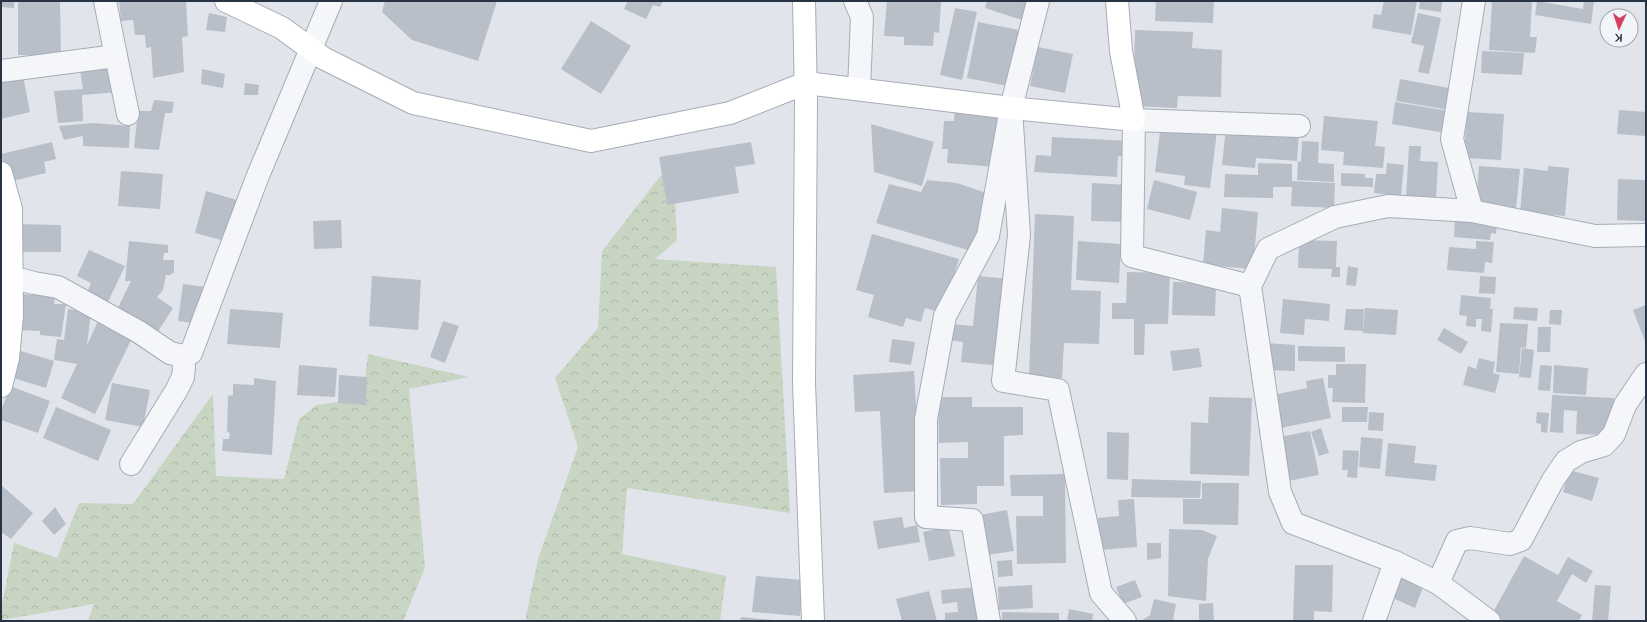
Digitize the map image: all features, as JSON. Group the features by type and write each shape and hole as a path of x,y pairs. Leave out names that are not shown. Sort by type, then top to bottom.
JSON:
{"street":[{"path":"104,1 128,114"},
{"path":"226,1 282,28 323,58 413,103 591,141 730,113 806,83 1011,108 1134,120 1299,126"},
{"path":"11,277 58,287 139,332 170,353 183,356 191,353 257,178 310,48 331,1"},
{"path":"804,1 806,83 804,383 813,621"},
{"path":"855,1 862,17 859,89"},
{"path":"989,621 972,520 926,517 926,419 944,316 988,236 1011,108 1038,1"},
{"path":"1117,1 1121,51 1134,120 1132,256 1250,286"},
{"path":"1472,211 1452,139 1474,1"},
{"path":"1,71 116,56"},
{"path":"1011,108 1020,235 1003,381 1058,390 1101,593 1125,621"},
{"path":"1,173 11,209 12,316 8,358 1,386"},
{"path":"1488,621 1438,582 1395,562 1293,523 1280,492 1250,286 1268,248 1335,217 1388,206 1472,211 1595,236 1646,235"},
{"path":"131,464 183,377 183,356"},
{"path":"1438,582 1457,541 1470,538 1510,544 1521,540 1553,480 1566,461 1581,452 1604,446 1614,434 1625,405 1646,374"},
{"path":"1374,621 1395,562"}],"green space":[{"path":"673,160 677,240 655,259 776,267 790,513 627,488 622,554 726,576 720,621 525,621 538,559 578,447 555,378 598,328 602,251"},
{"path":"368,354 469,377 409,389 425,568 403,621 88,621 94,604 1,620 1,610 14,543 57,558 79,503 133,504 213,394 216,476 284,479 299,419 317,405 363,398"}],"building":[{"path":"1,1 14,1 14,8 1,7"},
{"path":"18,1 60,1 61,55 18,55"},
{"path":"119,1 186,1 188,36 182,37 184,72 153,78 151,47 146,48 145,35 135,35 133,20 121,21"},
{"path":"385,1 497,1 478,61 412,40 382,12"},
{"path":"628,1 663,1 660,7 653,5 646,19 624,9"},
{"path":"887,1 941,1 939,33 934,32 933,46 904,45 904,37 884,36"},
{"path":"987,1 1031,1 1025,21 985,8"},
{"path":"1156,1 1214,1 1213,23 1155,21"},
{"path":"1384,1 1417,1 1411,35 1372,28 1374,14 1381,15"},
{"path":"1420,1 1442,1 1441,12 1419,9"},
{"path":"1492,1 1532,1 1530,37 1537,37 1535,53 1489,50"},
{"path":"1537,1 1583,9 1584,1 1594,1 1591,24 1535,15"},
{"path":"955,8 977,12 962,80 940,75"},
{"path":"209,13 227,17 225,32 206,30"},
{"path":"1418,13 1441,18 1429,74 1418,72 1424,46 1411,43"},
{"path":"591,21 631,46 601,94 561,69"},
{"path":"978,22 1024,31 1013,87 967,78"},
{"path":"1135,30 1193,32 1192,48 1222,50 1221,97 1178,96 1177,108 1133,106"},
{"path":"1038,47 1073,54 1065,93 1030,86"},
{"path":"1482,51 1524,53 1522,75 1481,73"},
{"path":"115,66 119,92 82,95 83,121 58,123 54,91 83,89 80,70"},
{"path":"202,69 225,74 223,88 201,84"},
{"path":"22,71 30,112 1,119 1,74"},
{"path":"1400,79 1454,89 1450,110 1396,101"},
{"path":"245,83 259,85 258,95 244,95"},
{"path":"154,100 174,102 172,113 165,113 159,150 134,148 138,111 151,111"},
{"path":"1395,102 1449,111 1445,133 1392,124"},
{"path":"955,108 1001,111 996,167 947,163 948,149 942,149 944,121 954,121"},
{"path":"1619,110 1646,112 1646,136 1617,134"},
{"path":"1467,112 1504,114 1501,160 1464,158"},
{"path":"1324,116 1378,121 1375,146 1385,147 1383,168 1343,165 1344,152 1321,150"},
{"path":"93,123 130,126 129,148 83,146 83,136 64,140 59,126"},
{"path":"871,124 934,142 922,186 874,172"},
{"path":"1161,124 1217,131 1210,188 1184,185 1185,176 1155,172"},
{"path":"1226,127 1299,132 1297,161 1256,158 1255,168 1222,165"},
{"path":"1052,137 1129,141 1128,157 1118,156 1117,177 1034,172 1036,155 1051,156"},
{"path":"1302,141 1319,142 1318,163 1334,164 1334,182 1297,180 1298,161 1301,162"},
{"path":"52,142 56,159 44,162 46,173 8,182 1,154"},
{"path":"751,142 755,164 735,167 739,193 667,205 659,157"},
{"path":"1409,146 1421,146 1420,161 1438,162 1436,199 1406,197"},
{"path":"1258,163 1292,164 1292,181 1335,183 1334,208 1291,206 1292,187 1273,187 1273,198 1224,197 1225,174 1258,175"},
{"path":"1387,163 1404,165 1401,196 1374,193 1376,174 1386,174"},
{"path":"1479,166 1520,169 1516,209 1476,206"},
{"path":"1548,166 1569,168 1565,216 1520,212 1524,168 1548,171"},
{"path":"121,171 163,174 160,209 118,206"},
{"path":"1341,173 1365,174 1365,178 1373,178 1373,187 1341,186"},
{"path":"1618,179 1646,180 1646,221 1617,220"},
{"path":"927,180 957,183 989,194 971,251 876,223 889,184 921,192"},
{"path":"1154,180 1197,192 1190,220 1147,209"},
{"path":"1092,183 1128,185 1127,222 1091,221"},
{"path":"206,191 244,202 232,243 195,233"},
{"path":"1222,208 1258,212 1253,269 1203,265 1206,230 1220,232"},
{"path":"1035,214 1074,216 1071,290 1101,291 1099,344 1064,343 1062,378 1029,377"},
{"path":"1455,218 1497,222 1496,234 1491,233 1490,240 1454,237"},
{"path":"341,220 342,248 314,249 313,221"},
{"path":"16,224 61,225 61,252 15,252"},
{"path":"872,234 959,259 943,313 925,308 921,322 906,318 903,327 868,317 874,295 856,290"},
{"path":"1299,240 1337,241 1336,267 1340,267 1340,277 1331,277 1332,269 1298,268"},
{"path":"129,241 168,245 168,253 164,253 163,260 174,260 174,273 171,273 172,275 166,275 163,290 157,297 173,308 157,333 116,312 131,281 125,281"},
{"path":"1078,241 1121,244 1119,283 1076,280"},
{"path":"1476,241 1494,242 1492,263 1485,262 1484,273 1447,270 1449,247 1476,249"},
{"path":"89,250 125,266 107,304 86,295 91,283 77,276"},
{"path":"1348,266 1358,268 1356,286 1346,285"},
{"path":"1127,272 1170,273 1168,324 1145,324 1144,355 1134,355 1134,319 1112,319 1112,303 1126,303"},
{"path":"372,276 421,280 418,330 369,326"},
{"path":"978,276 1009,279 1001,366 961,362 963,342 950,340 952,324 973,326"},
{"path":"1480,276 1496,277 1495,294 1479,293"},
{"path":"1173,282 1216,283 1215,316 1172,315"},
{"path":"183,284 205,287 200,324 178,321"},
{"path":"21,294 55,296 54,304 66,304 61,337 40,335 40,331 19,330"},
{"path":"1461,295 1491,298 1490,309 1493,309 1491,332 1481,331 1482,319 1476,319 1476,327 1466,326 1467,316 1459,315"},
{"path":"1283,299 1330,304 1329,321 1305,319 1304,335 1280,333"},
{"path":"1646,305 1646,344 1633,310"},
{"path":"1514,307 1538,308 1537,321 1513,319"},
{"path":"1365,308 1398,310 1396,335 1363,333"},
{"path":"68,309 91,313 87,345 99,319 133,336 95,414 61,398 77,364 54,360 57,339 64,340"},
{"path":"230,309 283,313 280,348 227,344"},
{"path":"1346,309 1364,309 1363,331 1344,330"},
{"path":"1550,310 1562,310 1561,325 1549,324"},
{"path":"443,321 459,326 445,363 430,357"},
{"path":"1500,323 1528,324 1526,348 1521,347 1519,374 1496,372"},
{"path":"1538,327 1551,327 1550,352 1537,352"},
{"path":"1444,328 1468,342 1461,354 1437,340"},
{"path":"892,339 915,342 911,365 889,362"},
{"path":"1266,343 1295,345 1295,371 1265,370"},
{"path":"1298,346 1345,347 1345,362 1298,361"},
{"path":"1199,348 1202,367 1173,371 1170,351"},
{"path":"1522,348 1534,350 1531,378 1519,377"},
{"path":"21,351 54,361 46,388 13,378"},
{"path":"1479,358 1495,362 1493,373 1500,375 1495,393 1463,385 1468,366 1476,369"},
{"path":"1336,364 1366,364 1365,403 1332,402 1333,388 1328,388 1328,375 1336,375"},
{"path":"299,365 337,368 335,397 297,395"},
{"path":"1540,365 1552,366 1550,391 1538,390"},
{"path":"1554,365 1588,368 1586,395 1553,393"},
{"path":"914,371 921,491 884,493 880,411 855,412 853,375"},
{"path":"339,375 367,377 366,405 338,403"},
{"path":"254,378 276,381 272,455 222,451 223,439 229,439 230,433 227,432 228,396 233,395 233,384 254,385"},
{"path":"1323,378 1331,418 1280,428 1273,395 1307,388 1306,381"},
{"path":"112,383 150,390 143,427 105,420"},
{"path":"10,386 50,401 38,433 1,420 1,411"},
{"path":"1552,395 1614,398 1613,416 1609,416 1608,435 1576,434 1577,411 1564,410 1563,433 1550,432"},
{"path":"938,397 972,397 972,407 1023,407 1023,435 1004,436 1004,486 977,486 977,504 941,505 940,458 968,458 968,442 939,443"},
{"path":"1209,397 1252,398 1249,476 1190,474 1191,422 1208,423"},
{"path":"56,407 111,430 98,461 43,438"},
{"path":"1342,407 1368,407 1367,422 1342,422"},
{"path":"1369,412 1384,413 1383,431 1368,430"},
{"path":"1537,412 1549,413 1547,433 1541,432 1541,424 1536,423"},
{"path":"1321,428 1329,453 1319,456 1311,432"},
{"path":"1310,431 1319,475 1288,481 1280,437"},
{"path":"1107,432 1129,433 1128,480 1107,479"},
{"path":"1361,437 1383,439 1380,469 1359,467"},
{"path":"1388,443 1416,446 1414,463 1437,465 1435,481 1385,476"},
{"path":"1343,450 1359,451 1357,478 1347,477 1348,470 1342,470"},
{"path":"1569,470 1599,478 1592,501 1563,492"},
{"path":"1065,474 1066,563 1017,564 1016,516 1043,516 1043,496 1011,496 1010,475"},
{"path":"1132,479 1201,481 1200,498 1131,497"},
{"path":"1202,483 1239,483 1238,525 1183,524 1183,499 1202,499"},
{"path":"1,485 33,513 11,539 1,532"},
{"path":"1134,499 1137,547 1100,550 1098,518 1119,516 1118,500"},
{"path":"55,507 66,524 54,535 42,521"},
{"path":"1007,510 1014,551 987,555 980,515"},
{"path":"902,517 904,528 917,525 920,542 878,549 873,521"},
{"path":"948,526 955,556 929,561 923,532"},
{"path":"1169,529 1202,530 1217,536 1208,559 1206,601 1168,596"},
{"path":"1147,543 1161,543 1161,558 1147,560"},
{"path":"1524,556 1558,575 1568,557 1593,571 1586,583 1572,574 1557,601 1582,615 1579,621 1504,621 1492,614"},
{"path":"1012,560 1013,576 998,577 997,561"},
{"path":"1295,565 1333,565 1332,612 1314,611 1314,621 1293,621"},
{"path":"1396,570 1425,582 1415,608 1388,596"},
{"path":"756,576 803,580 800,616 752,612"},
{"path":"1135,580 1142,597 1123,604 1116,587"},
{"path":"1032,585 1033,608 999,610 998,587"},
{"path":"1595,585 1611,586 1608,621 1592,621"},
{"path":"980,587 983,621 945,621 945,613 958,612 957,602 942,604 941,590"},
{"path":"929,591 937,621 902,621 896,599"},
{"path":"1154,599 1176,604 1174,621 1141,621 1150,615"},
{"path":"1213,603 1214,621 1199,620 1199,604"},
{"path":"1069,609 1093,614 1092,621 1067,621"},
{"path":"1002,612 1059,613 1059,621 1002,621"},
{"path":"741,617 773,620 773,621 740,621"}]}
